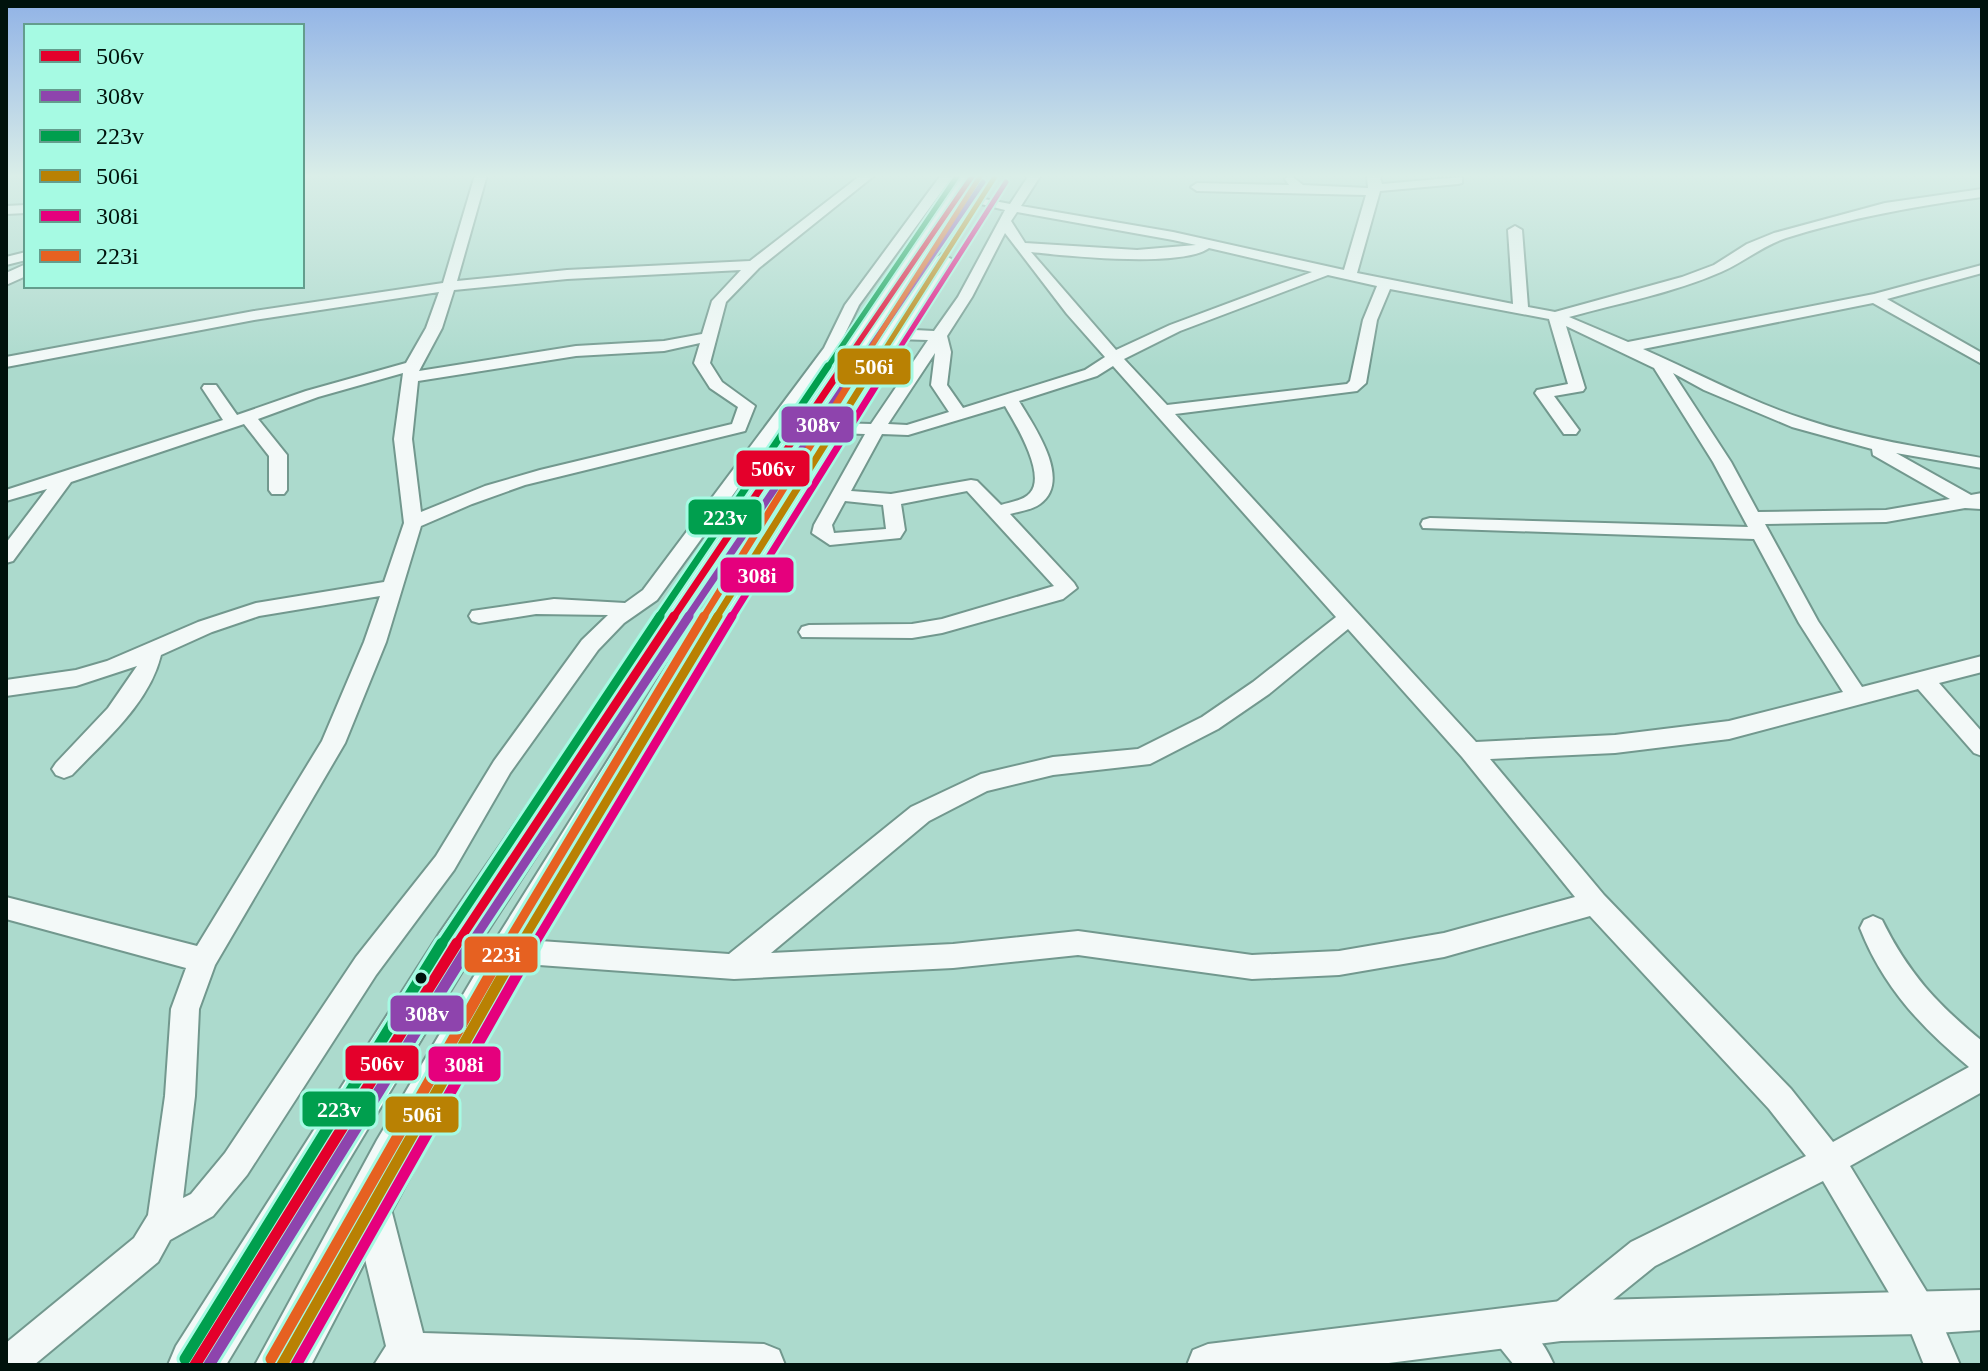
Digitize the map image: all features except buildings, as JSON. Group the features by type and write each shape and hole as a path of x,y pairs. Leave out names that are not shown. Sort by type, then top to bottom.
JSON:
{"main road":[{"path":"282,1365 370,1200 511,951 820,429 898,263 922,239"},
{"path":"195,1365 454,947 820,429 895,334 946,239"}],"street":[{"path":"7,1365 146,1250 164,1219 180,1096 185,1009 203,960 333,743 367,665 413,523 403,439 411,371 434,328 463,239"},
{"path":"787,239 754,265 719,301 702,363 716,385 747,406 820,429 908,430 960,415 1091,373 1126,351 1175,328 1327,271"},
{"path":"898,263 910,239"},
{"path":"159,1228 202,1205 236,1164 366,966 445,863 502,767 590,645 650,595 820,429 939,336 965,297 996,239"},
{"path":"1017,239 1020,247 1115,359 1470,751 1595,903 1780,1099 1829,1161 1921,1314 1942,1365"},
{"path":"1174,239 1555,316 1628,347 1660,365 1682,370 1710,387 1798,423 1866,443 1982,463"},
{"path":"1349,276 1359,239"},
{"path":"1516,239 1521,309"},
{"path":"1555,316 1708,272 1773,239"},
{"path":"1020,247 1073,252 1163,253 1214,245"},
{"path":"6,362 224,319 449,286 578,274 754,265"},
{"path":"1628,347 1875,298 1982,269"},
{"path":"6,280 24,270"},
{"path":"1162,411 1351,388 1358,383 1370,320 1385,284"},
{"path":"1875,298 1982,359"},
{"path":"1555,316 1577,388 1543,393 1570,430"},
{"path":"895,334 939,336"},
{"path":"939,336 943,352 939,385 960,415"},
{"path":"6,496 63,480 312,394 411,371 576,351 664,346 708,337"},
{"path":"1660,365 1722,462 1809,623 1856,695"},
{"path":"210,388 278,455 278,490"},
{"path":"998,511 1035,500 1044,489 1046,477 1009,399"},
{"path":"413,523 445,506 499,487 582,464 721,434 739,427 747,406"},
{"path":"820,429 840,495 823,525 822,533 830,539 893,534 896,530 891,500"},
{"path":"1866,443 1978,503"},
{"path":"6,557 63,480"},
{"path":"809,632 927,628 1056,594 1067,588 971,485 891,500 840,495"},
{"path":"1430,524 1756,526 1886,516 1978,503"},
{"path":"6,688 76,678 256,610 391,587"},
{"path":"479,616 527,606 587,605 630,610"},
{"path":"734,967 920,814 981,783 1053,766 1142,758 1210,723 1261,688 1348,618"},
{"path":"64,769 126,701 149,667 151,651"},
{"path":"1470,751 1615,744 1729,730 1982,664"},
{"path":"1923,680 1982,747"},
{"path":"511,951 734,967 953,956 1078,943 1252,967 1339,963 1444,945 1595,903"},
{"path":"6,908 203,960"},
{"path":"1873,928 1895,973 1921,1007 1982,1060"},
{"path":"1561,1321 1643,1254 1829,1161 1982,1076"},
{"path":"370,1200 401,1359 764,1365"},
{"path":"1208,1365 1561,1321 1921,1314 1982,1310"},
{"path":"1506,1328 1536,1365"}],"transit line":[{"name":"223v","path":"185,1359 444,940 914,239"},
{"name":"506v","path":"195,1365 454,947 929,239"},
{"name":"223i","path":"271,1359 527,909 705,614 940,239"},
{"name":"308v","path":"209,1365 464,953 944,239"},
{"name":"506i","path":"282,1365 452,1062 628,763 955,239"},
{"name":"308i","path":"296,1365 551,915 729,620 970,239"}]}
